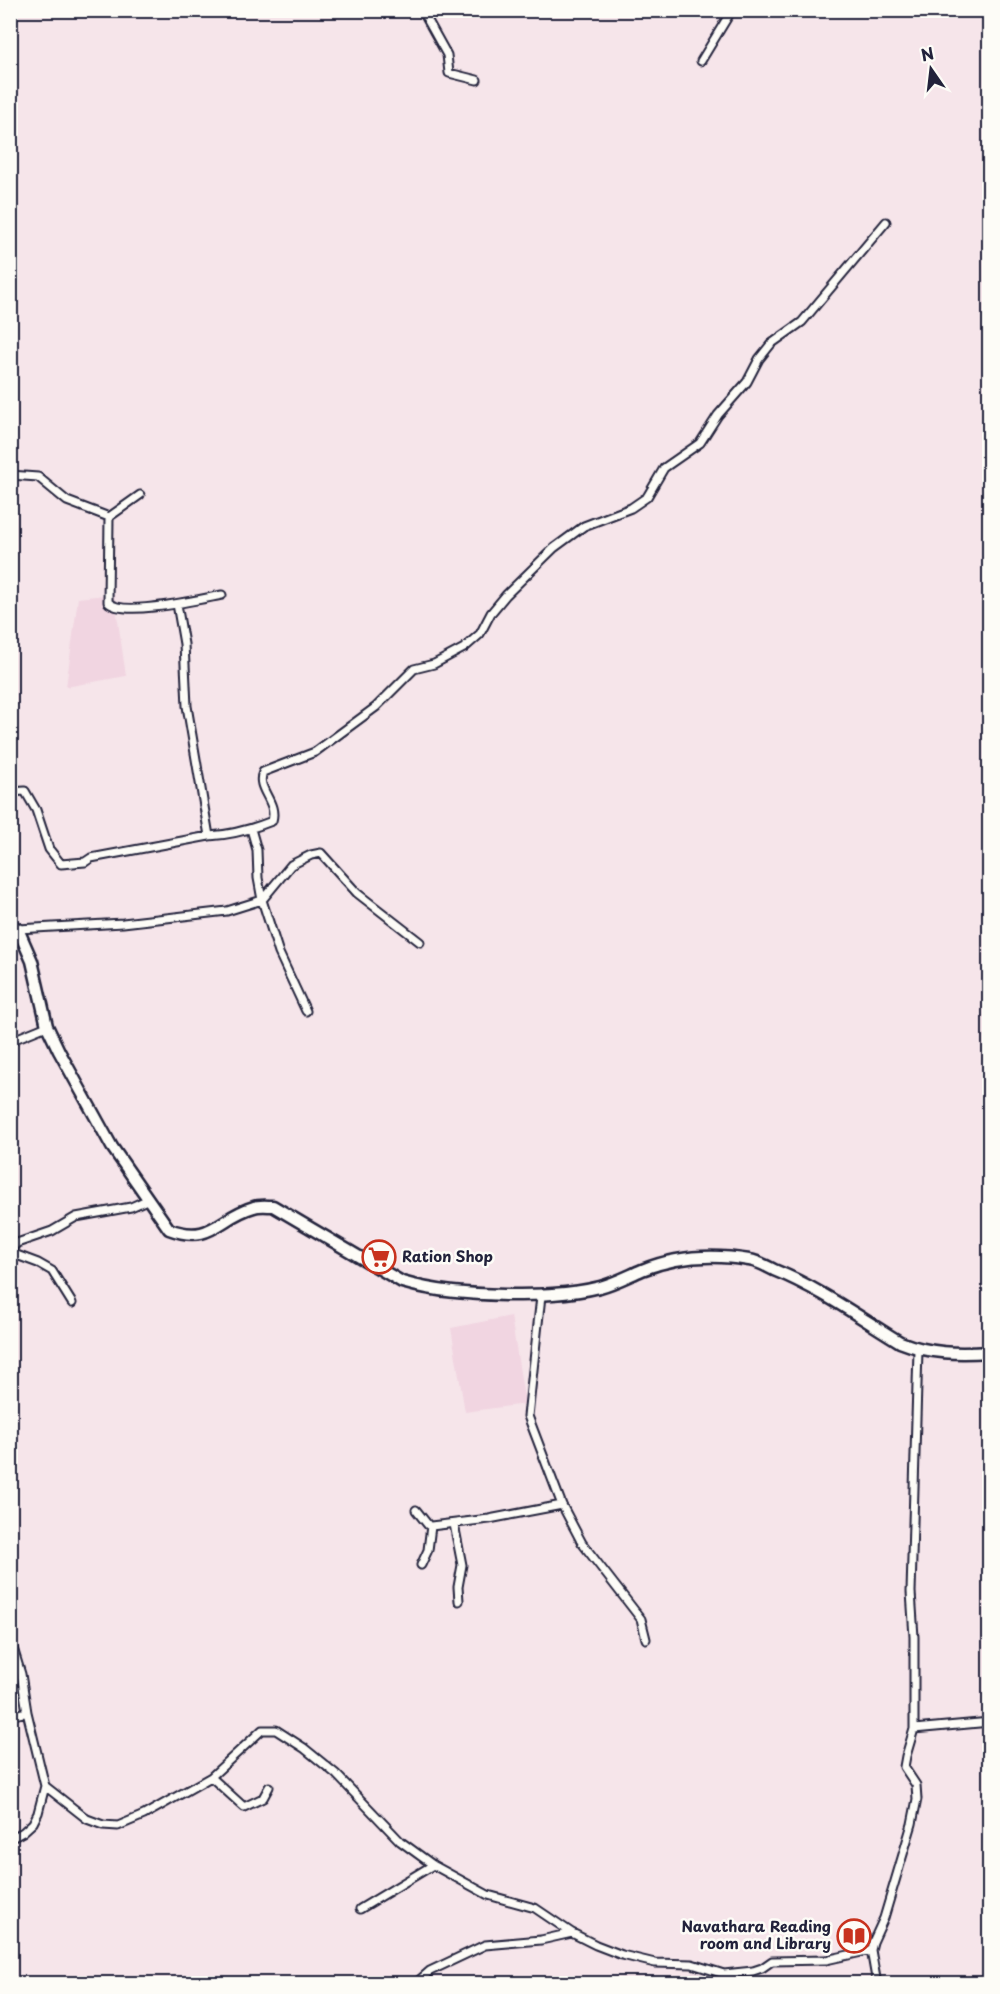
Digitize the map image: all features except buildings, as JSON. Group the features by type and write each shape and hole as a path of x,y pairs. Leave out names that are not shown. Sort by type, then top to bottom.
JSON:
{"main road":[{"path":"14,926 32,961 47,1026 59,1051 112,1147 169,1229 183,1234 196,1235 255,1206 273,1206 402,1282 461,1294 542,1296 600,1287 652,1267 687,1257 711,1256 751,1260 795,1278 900,1342 918,1350 958,1354 990,1352"}],"street":[{"path":"423,10 447,55 449,73 477,80"},
{"path":"701,61 732,10"},
{"path":"10,792 25,791 36,810 49,849 61,864 85,862 91,858 222,835 251,829 272,821 274,810 260,777 263,772 315,752 376,707 414,669 434,664 464,648 480,633 491,613 506,595 554,548 584,526 632,508 647,497 664,468 700,443 718,415 747,382 759,359 771,344 802,322 886,222"},
{"path":"10,475 38,477 67,501 109,517"},
{"path":"109,517 140,495"},
{"path":"109,517 108,602 111,606 125,609 222,595"},
{"path":"177,603 184,644 187,706 209,836"},
{"path":"251,829 257,850 262,900 279,953 306,1011"},
{"path":"14,926 123,923 227,911 262,900 291,866 311,855 321,853 357,893 420,942"},
{"path":"10,1041 47,1026"},
{"path":"72,1303 52,1271 14,1254 11,1249 17,1243 52,1231 76,1217 131,1207 148,1199"},
{"path":"542,1296 528,1416 562,1505 582,1543 641,1619 646,1640"},
{"path":"877,1983 871,1950 884,1918 912,1824 917,1799 916,1785 904,1767 914,1729 911,1592 918,1350"},
{"path":"416,1510 431,1526 562,1505"},
{"path":"454,1524 462,1565 458,1587 459,1600"},
{"path":"421,1565 428,1550 431,1526"},
{"path":"10,1638 21,1674 27,1712 45,1786 33,1823 10,1839"},
{"path":"10,1716 27,1712"},
{"path":"914,1729 990,1722"},
{"path":"45,1786 87,1819 118,1826 144,1815 211,1777 262,1730 276,1730 304,1748 336,1774 400,1841 433,1865 488,1895 535,1908 572,1933 622,1955 655,1963 692,1964 724,1974 753,1971 772,1961 826,1960 871,1950"},
{"path":"211,1777 244,1808 262,1798 269,1787"},
{"path":"360,1909 433,1865"},
{"path":"416,1983 430,1971 485,1945 541,1940 572,1933"}],"shaded area":[{"path":"114,594 126,676 66,687 78,598"},
{"path":"511,1316 525,1404 465,1412 451,1328"}],"place":[{"name":"Ration Shop","path":"379,1257"},
{"name":"Navathara Reading room and Library","path":"854,1936"}]}
